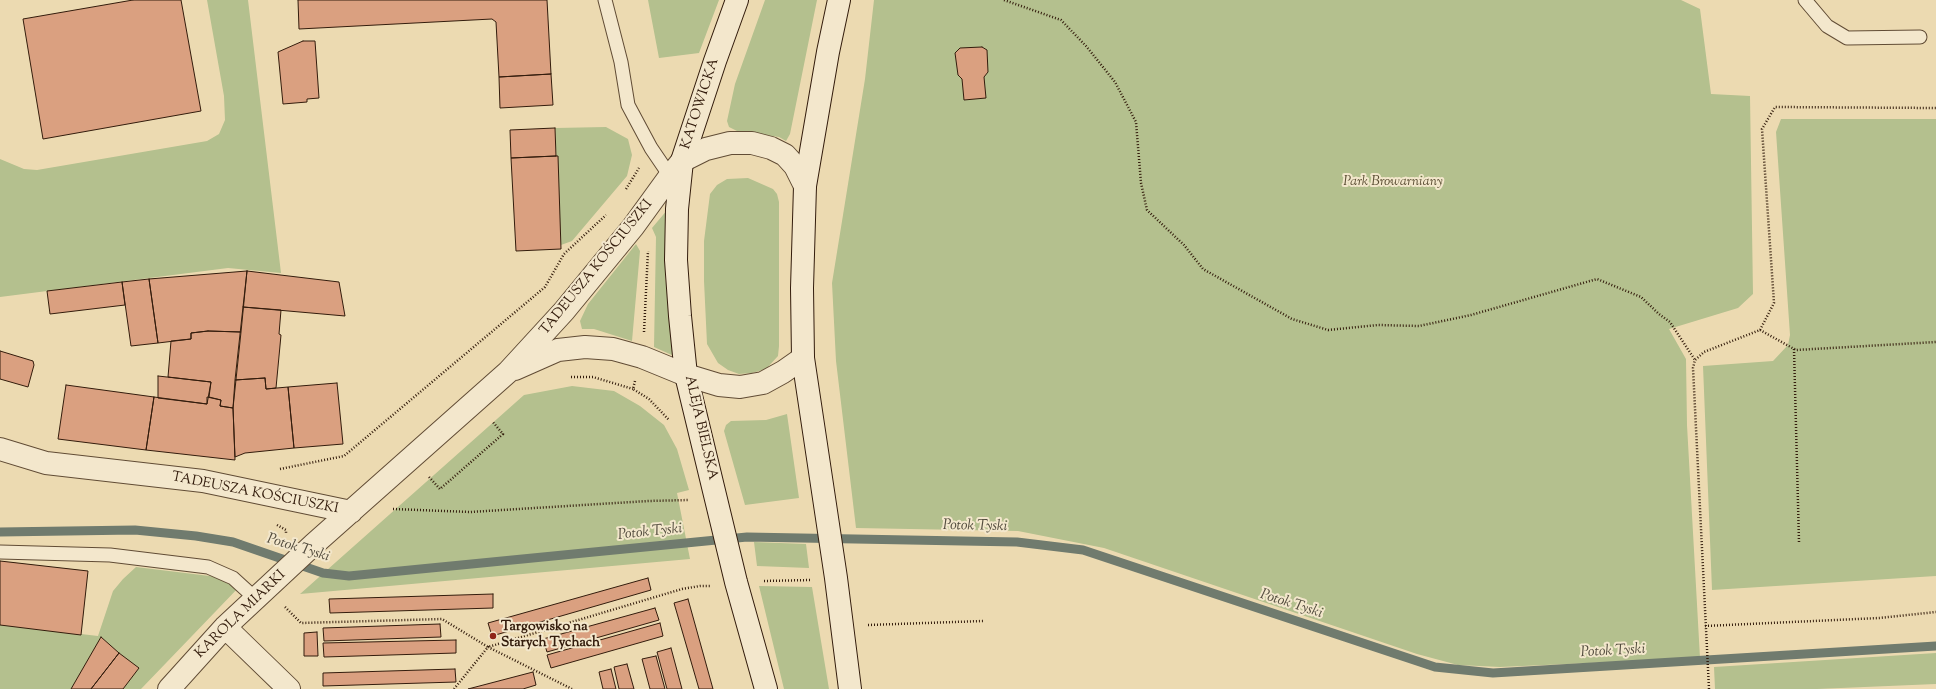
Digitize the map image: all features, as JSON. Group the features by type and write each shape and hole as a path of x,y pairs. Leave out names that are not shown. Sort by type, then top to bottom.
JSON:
{"street":[{"name":"KATOWICKA","path":"676,168 737,0"},
{"name":"KATOWICKA","path":"803,358 802,288 805,186 828,52 839,0"},
{"name":"KATOWICKA","path":"676,168 706,149 730,143 752,143 771,148 784,155 795,166 805,186"},
{"name":"TADEUSZA KOŚCIUSZKI","path":"0,449 46,463 203,481 351,512 508,372 564,311 633,227 676,168"},
{"name":"ALEJA BIELSKA","path":"676,168 676,260 686,375 734,573 766,689"},
{"name":"TADEUSZA KOŚCIUSZKI","path":"508,372 558,350 585,347 613,349 642,357 686,375"},
{"path":"686,375 719,385 740,387 763,383 783,372 803,358 850,689"},
{"name":"KAROLA MIARKI","path":"168,689 225,627 269,596 314,545 351,512"},
{"path":"225,627 289,689"}],"lane":[{"path":"605,0 621,62 628,105 651,148 676,168"},
{"path":"1805,0 1827,26 1847,38 1920,37"},
{"path":"0,552 110,555 208,567 269,596"}],"path":[{"path":"1004,0 1061,20 1086,46 1115,82 1136,122 1142,183 1147,210 1184,245 1203,269 1292,319 1328,330 1378,325 1419,326 1471,315 1597,279 1642,297 1659,314 1670,322 1694,360 1693,368 1709,687"},
{"path":"1694,360 1704,352 1760,330 1774,303 1762,129 1775,107 1936,108"},
{"path":"276,470 344,456 545,287 564,254 608,214"},
{"path":"1760,330 1794,349 1936,342"},
{"path":"1794,349 1799,542"},
{"path":"567,377 593,377 633,389"},
{"path":"426,474 440,489 503,434 488,417"},
{"path":"385,509 470,512 696,500"},
{"path":"274,523 286,530 287,536"},
{"path":"454,689 488,647 682,590 734,573 834,569"},
{"path":"269,596 301,623 442,619 488,647 572,689"},
{"path":"1705,626 1879,618 1936,612"},
{"path":"866,625 983,621"}],"green space":[{"path":"207,0 248,0 281,273 228,268 0,297 0,159 24,169 37,170 207,141 219,134 225,120 224,96"},
{"path":"648,0 719,0 699,53 659,58"},
{"path":"765,0 817,0 790,134 786,141 779,137 737,131 729,127 727,121 735,84"},
{"name":"Park Browarniany","path":"874,0 1681,0 1700,9 1711,94 1750,96 1753,294 1738,308 1669,329 1686,359 1687,425 1700,658 1500,667 1458,665 1417,654 1104,548 1018,531 856,528 836,361 832,283 865,79"},
{"path":"1781,119 1936,119 1936,576 1712,590 1703,366 1773,361 1788,345 1790,335 1776,132"},
{"path":"606,127 628,139 632,155 627,176 572,241 561,245 555,128"},
{"path":"748,178 773,189 777,194 779,202 779,346 778,356 766,369 752,373 739,374 728,370 718,363 707,344 704,241 710,194 717,185 727,179"},
{"path":"668,209 665,275 674,356 654,347 656,237 652,228"},
{"path":"636,244 640,251 632,341 594,329 582,329 580,321 588,304"},
{"path":"572,386 614,391 640,406 664,425 677,449 689,490 677,493 690,559 300,594 524,395"},
{"path":"787,414 799,498 745,505 724,431 726,425 731,421 766,420"},
{"path":"754,542 806,544 809,568 757,566"},
{"path":"0,561 88,571 81,634 98,636 113,591 136,567 218,577 241,585 141,689 0,689"},
{"path":"759,586 812,587 829,689 784,689"},
{"path":"1936,653 1936,684 1817,689 1715,689 1714,667"}],"building":[{"path":"133,0 181,0 201,111 43,139 23,19"},
{"path":"298,0 547,0 551,74 499,77 496,22 492,19 299,29"},
{"path":"303,41 315,41 319,98 307,99 307,102 283,104 278,52"},
{"path":"982,47 987,50 988,72 984,77 986,98 964,100 962,79 958,75 955,53 960,48"},
{"path":"551,74 553,105 500,108 499,77"},
{"path":"555,128 556,156 511,158 510,130"},
{"path":"558,156 561,249 516,251 511,158"},
{"path":"247,271 241,332 208,331 191,333 191,339 158,343 149,279"},
{"path":"247,271 339,282 345,316 243,307"},
{"path":"149,279 158,343 131,346 122,282"},
{"path":"122,282 125,305 50,314 47,291"},
{"path":"243,307 281,310 279,334 281,335 276,388 266,389 265,378 235,380"},
{"path":"208,331 241,332 233,408 220,406 221,400 209,397 211,382 168,377 171,341 191,339 191,333"},
{"path":"0,351 33,361 34,365 28,387 0,379"},
{"path":"158,376 211,382 207,404 158,398"},
{"path":"265,378 266,389 288,387 294,448 245,453 235,457 233,408 235,380"},
{"path":"337,383 343,444 294,448 288,387"},
{"path":"66,385 154,397 146,450 58,439"},
{"path":"154,397 207,404 207,397 221,400 220,406 233,408 235,460 146,450"},
{"path":"0,561 88,571 81,635 0,625"},
{"path":"648,578 651,590 492,636 488,623"},
{"path":"493,594 493,608 330,613 329,599"},
{"path":"688,599 713,689 699,689 674,603"},
{"path":"655,608 659,620 547,652 543,639"},
{"path":"660,623 663,636 551,668 547,655"},
{"path":"440,624 441,637 324,641 323,628"},
{"path":"317,632 318,656 304,656 304,633"},
{"path":"101,637 119,653 91,689 71,689"},
{"path":"456,640 456,653 324,657 323,643"},
{"path":"671,648 682,689 667,689 657,652"},
{"path":"119,653 139,668 123,689 91,689"},
{"path":"656,656 665,689 650,689 642,659"},
{"path":"627,664 634,689 619,689 614,667"},
{"path":"455,669 456,682 323,686 323,673"},
{"path":"611,669 616,689 603,689 599,672"},
{"path":"533,672 536,685 523,689 468,689"}],"waterway":[{"name":"Potok Tyski","path":"0,532 135,530 196,536 233,542 323,573 349,576 747,537 1017,542 1083,550 1435,667 1493,673 1936,646"}],"place":[{"name":"Targowisko na Starych Tychach","path":"493,636"}]}
